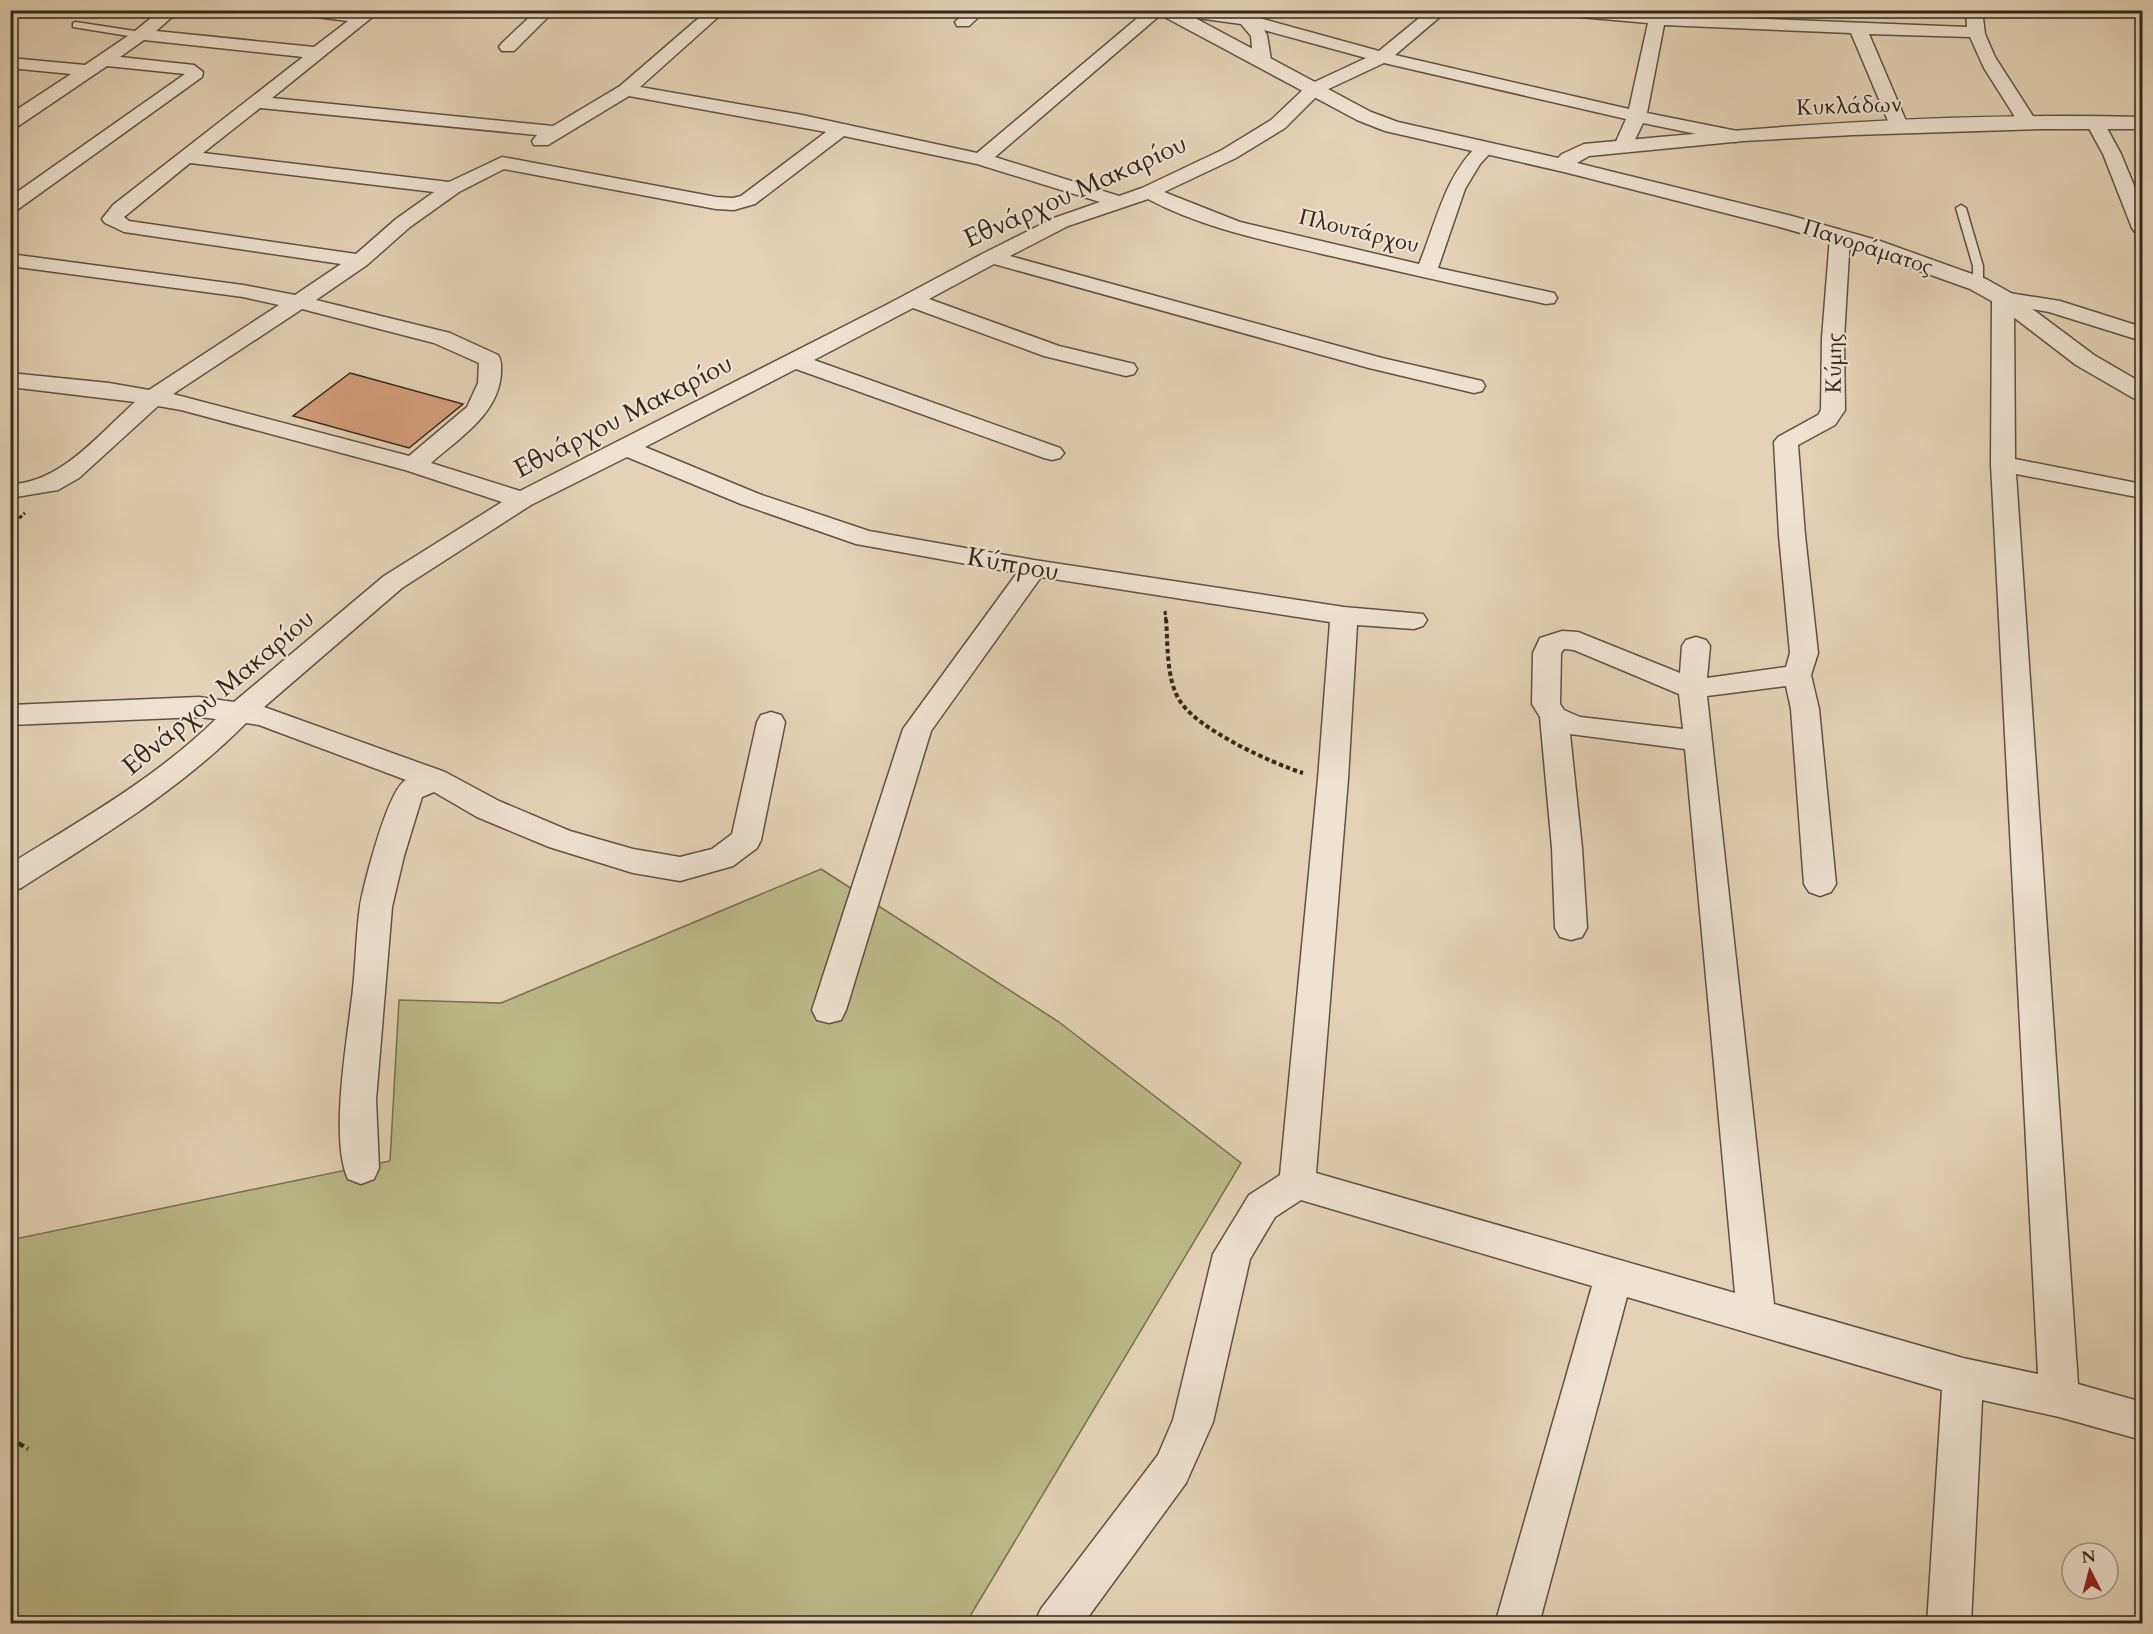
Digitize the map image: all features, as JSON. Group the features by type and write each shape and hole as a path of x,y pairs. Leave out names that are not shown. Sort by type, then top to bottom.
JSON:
{"street":[{"path":"12,120 141,35 172,10"},
{"path":"300,10 369,14"},
{"path":"508,47 547,10"},
{"path":"10,491 49,485 70,473 154,397 360,261 403,223 452,188 502,164 626,90 718,10"},
{"path":"963,22 978,10"},
{"path":"981,159 1158,10"},
{"name":"Πανοράματος","path":"1165,10 1364,116 1392,127 1565,166 1840,237 1872,246 1990,291 2061,344 2142,393"},
{"path":"1175,10 1242,15 1383,57 1637,116 1735,136"},
{"name":"Εθνάρχου Μακαρίου","path":"10,880 143,795 212,740 240,712 393,582 522,500 627,448 1060,222 1149,192 1229,154 1278,124 1314,89 1383,57 1440,10"},
{"path":"1558,10 1858,29 1880,21 1976,32"},
{"path":"1974,10 1977,22 1976,32 1989,60 2029,124"},
{"path":"360,261 124,226 112,219 120,209 369,14"},
{"path":"1242,15 1260,35 1262,60"},
{"path":"1623,146 1637,116 1657,16"},
{"path":"1858,29 1900,128"},
{"path":"141,35 318,53"},
{"path":"10,206 193,77 194,72 188,69 104,60"},
{"path":"10,63 88,70"},
{"path":"626,90 841,129 981,159 1119,202"},
{"path":"256,102 558,132"},
{"path":"2096,123 2112,154 2142,228"},
{"name":"Κυκλάδων","path":"1565,166 1569,158 1575,154 1623,146 1735,136 1900,128 2142,123"},
{"path":"502,164 705,201 734,204 748,200 841,129"},
{"name":"Πλουτάρχου","path":"1149,192 1172,204 1234,227 1426,272 1464,172 1475,157 1486,148"},
{"path":"188,157 452,188"},
{"name":"Κύμης","path":"1797,675 1804,653 1792,535 1786,442 1827,420 1833,410 1833,338 1840,237"},
{"path":"992,257 1377,363 1474,386"},
{"path":"10,260 243,291 299,302 442,338 490,360 489,383 477,410 414,465"},
{"path":"1426,272 1546,298"},
{"path":"2059,1398 2003,464 1990,291 2052,306 2142,334"},
{"path":"911,300 1052,351 1126,369"},
{"path":"793,360 875,393 931,409 1052,453"},
{"path":"10,380 154,397 248,419 414,465 522,500"},
{"name":"Κύπρου","path":"627,448 750,499 865,538 1034,568 1156,585 1344,616 1414,620"},
{"path":"2003,464 2142,491"},
{"path":"829,1010 917,729 1034,568"},
{"path":"1297,1183 1333,779 1344,616"},
{"path":"1571,928 1567,848 1554,717 1546,704 1547,653 1550,644 1562,640 1578,641 1692,689 1797,675 1805,709 1820,884"},
{"path":"1696,646 1692,689 1756,1316"},
{"path":"10,715 199,706 263,717 435,779 488,809 560,838 633,861 680,869 722,858 746,840 771,722"},
{"path":"1554,717 1575,726 1699,741"},
{"path":"361,1168 357,1141 360,1059 370,987 378,897 400,816 410,790 435,779"},
{"path":"1056,1623 1172,1470 1193,1422 1232,1254 1262,1206 1297,1183 1963,1377 2059,1398 2142,1421"},
{"path":"1517,1623 1614,1275"},
{"path":"1949,1623 1963,1377"}],"lane":[{"path":"76,25 141,35"},
{"path":"1961,208 1978,266 1990,291"}],"path":[{"path":"1156,585 1164,599 1173,680 1180,702 1199,719 1232,741 1297,771 1333,779"},
{"path":"10,1438 28,1449"}],"shaded area":[{"path":"821,869 1059,1022 1241,1163 966,1623 11,1623 10,1240 390,1161 399,1000 501,1003"}],"building":[{"path":"350,373 463,404 409,448 293,416"}]}
